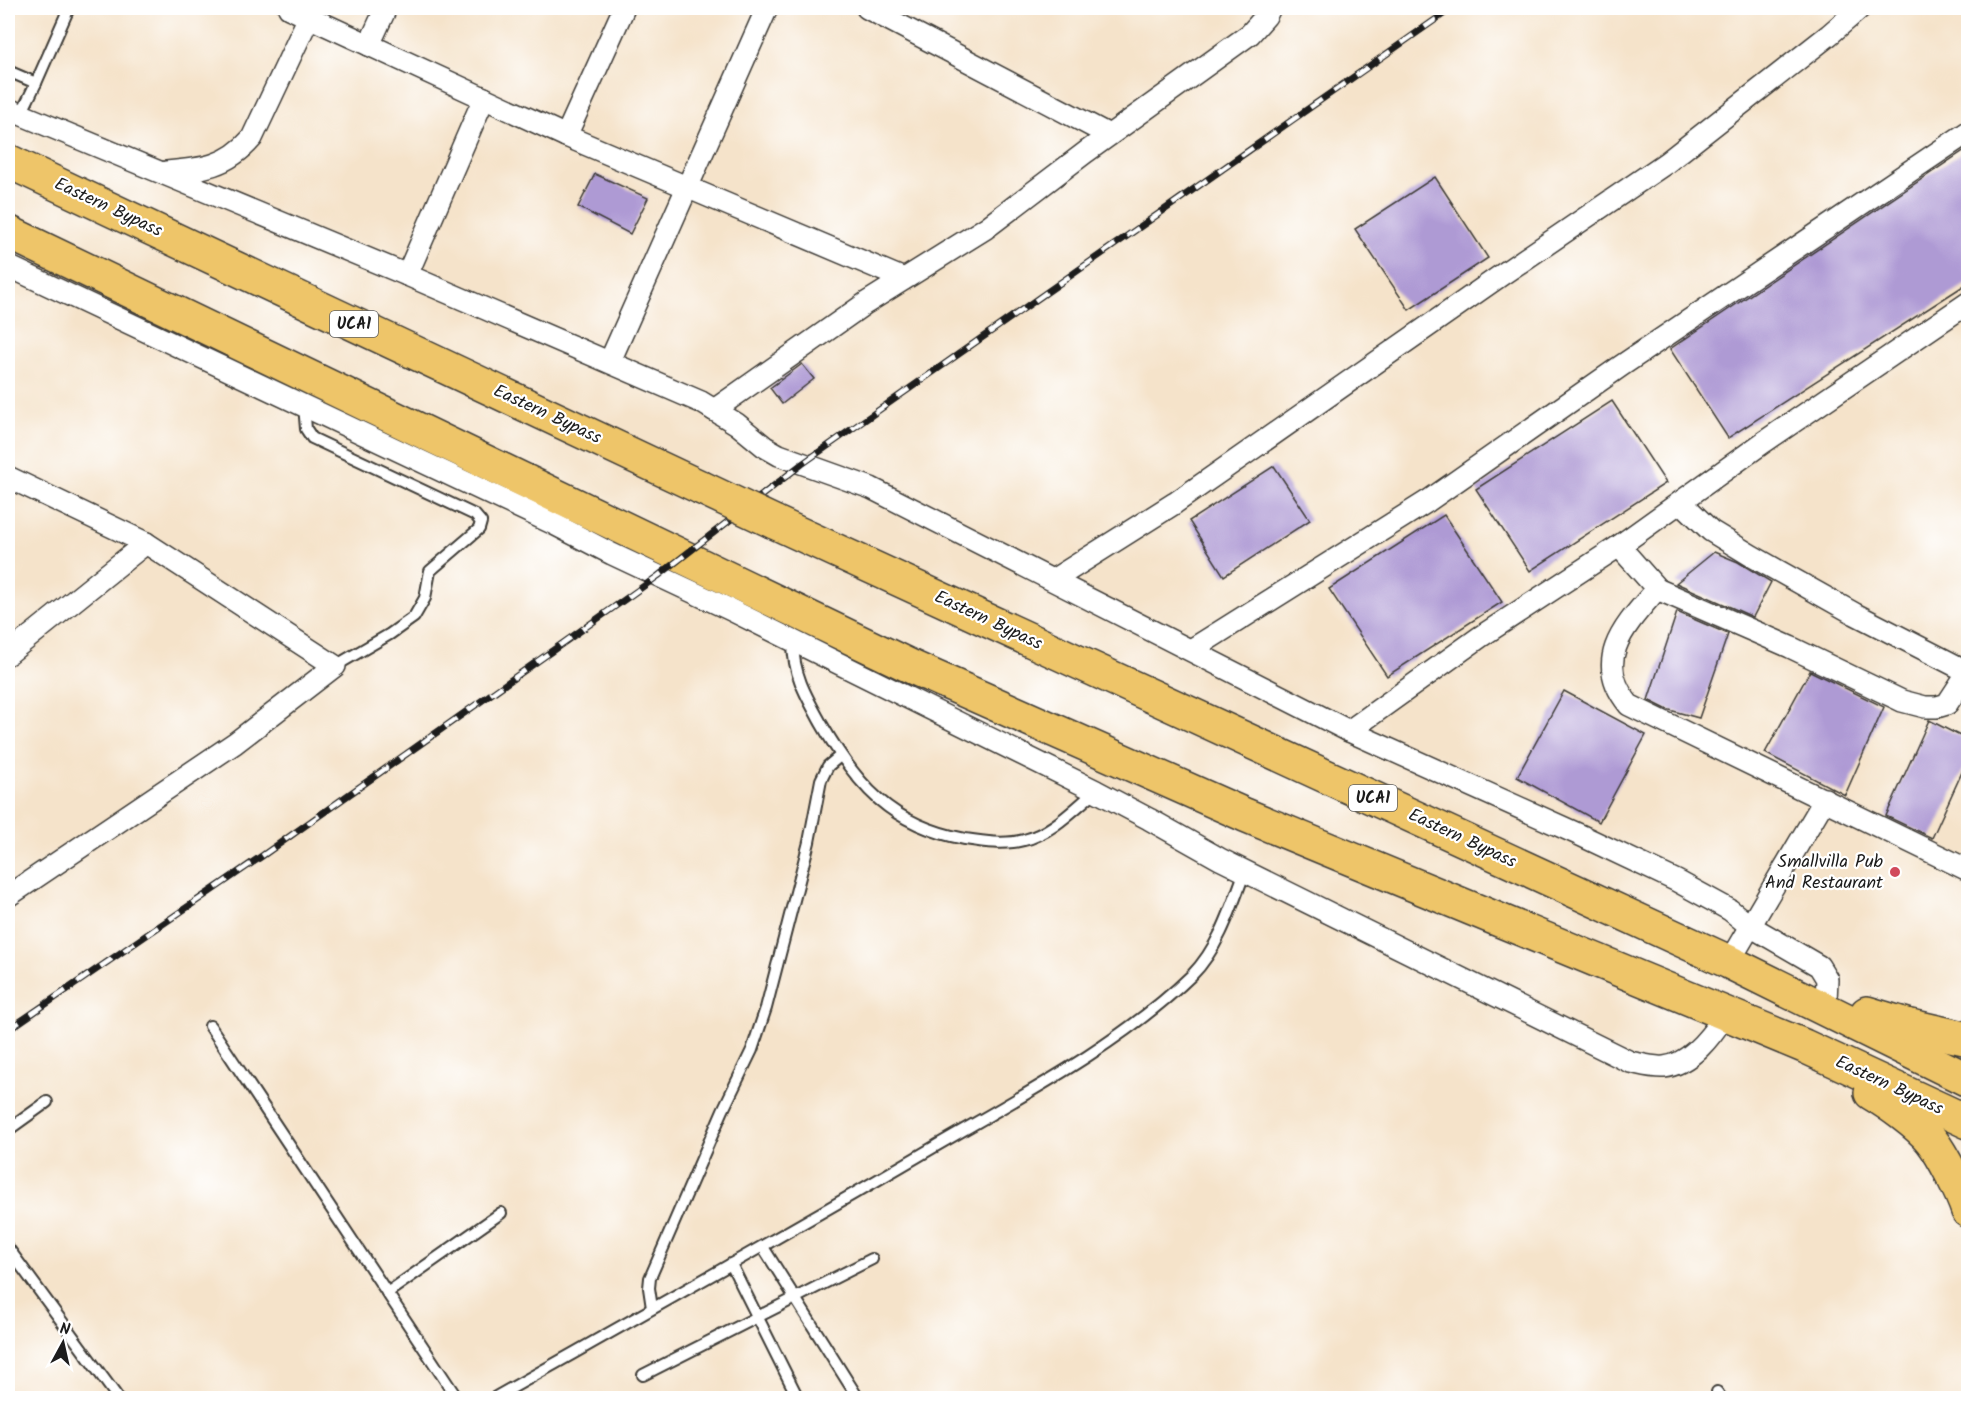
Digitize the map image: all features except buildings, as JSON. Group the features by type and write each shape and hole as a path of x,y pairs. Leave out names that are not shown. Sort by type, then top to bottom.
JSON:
{"main road":[{"name":"Eastern Bypass","path":"8,161 774,522 1729,962 1968,1080"},
{"name":"Eastern Bypass","path":"8,232 914,668 1256,819 1804,1046 1968,1122"},
{"path":"1787,992 1968,1039"},
{"path":"1804,1046 1845,1078 1889,1104 1931,1139 1964,1197 1968,1211"}],"street":[{"path":"289,8 566,136 904,279"},
{"path":"369,45 386,8"},
{"path":"566,136 624,8"},
{"path":"610,361 767,8"},
{"path":"867,8 1109,135"},
{"path":"714,410 866,303 986,228 1109,135 1250,34 1270,8"},
{"path":"1053,580 1175,503 1666,163 1860,8"},
{"path":"161,172 196,169 217,164 234,156 243,148 252,138 309,16"},
{"path":"407,275 484,98"},
{"path":"14,112 407,275 701,402 737,424 765,447 779,455 871,488 1348,731 1677,881 1730,910 1750,926 1819,966 1827,979 1826,1001"},
{"path":"1191,650 1428,501 1621,366 1968,132"},
{"path":"8,266 554,524 1096,791 1245,871 1630,1062 1665,1067 1683,1059 1709,1039 1725,1015"},
{"path":"1348,731 1480,637 1619,546 1764,442 1968,303"},
{"path":"8,477 146,543 335,666 236,743 8,896"},
{"path":"1619,546 1657,589 1790,647 1902,701 1925,707 1947,704 1968,672 1855,614 1752,556 1711,531 1681,502"},
{"path":"8,654 146,543"},
{"path":"1657,589 1621,633 1612,658 1612,677 1619,693 1634,708 1968,870"},
{"path":"1729,962 1824,799"}],"lane":[{"path":"14,112 36,83 69,8"},
{"path":"8,71 36,83"},
{"path":"304,405 306,429 312,438 475,515 481,522 479,529 430,571 425,598 414,617 335,666"},
{"path":"793,642 794,659 801,687 840,756 865,786 897,815 924,828 984,842 1008,843 1026,840 1051,827 1096,791"},
{"path":"652,1308 650,1278 723,1110 752,1050 766,1008 809,842 821,780 828,766 840,756"},
{"path":"494,1398 763,1247 1066,1069 1124,1030 1194,973 1213,945 1227,918 1245,871"},
{"path":"210,1026 457,1398"},
{"path":"8,1130 47,1102"},
{"path":"387,1293 501,1213"},
{"path":"763,1247 858,1398"},
{"path":"8,1248 118,1398"},
{"path":"643,1375 872,1258"},
{"path":"731,1264 798,1398"}],"railway":[{"path":"8,1030 262,856 658,576 802,464 1452,8"}],"place":[{"name":"Smallvilla Pub And Restaurant","path":"1895,872"}]}
